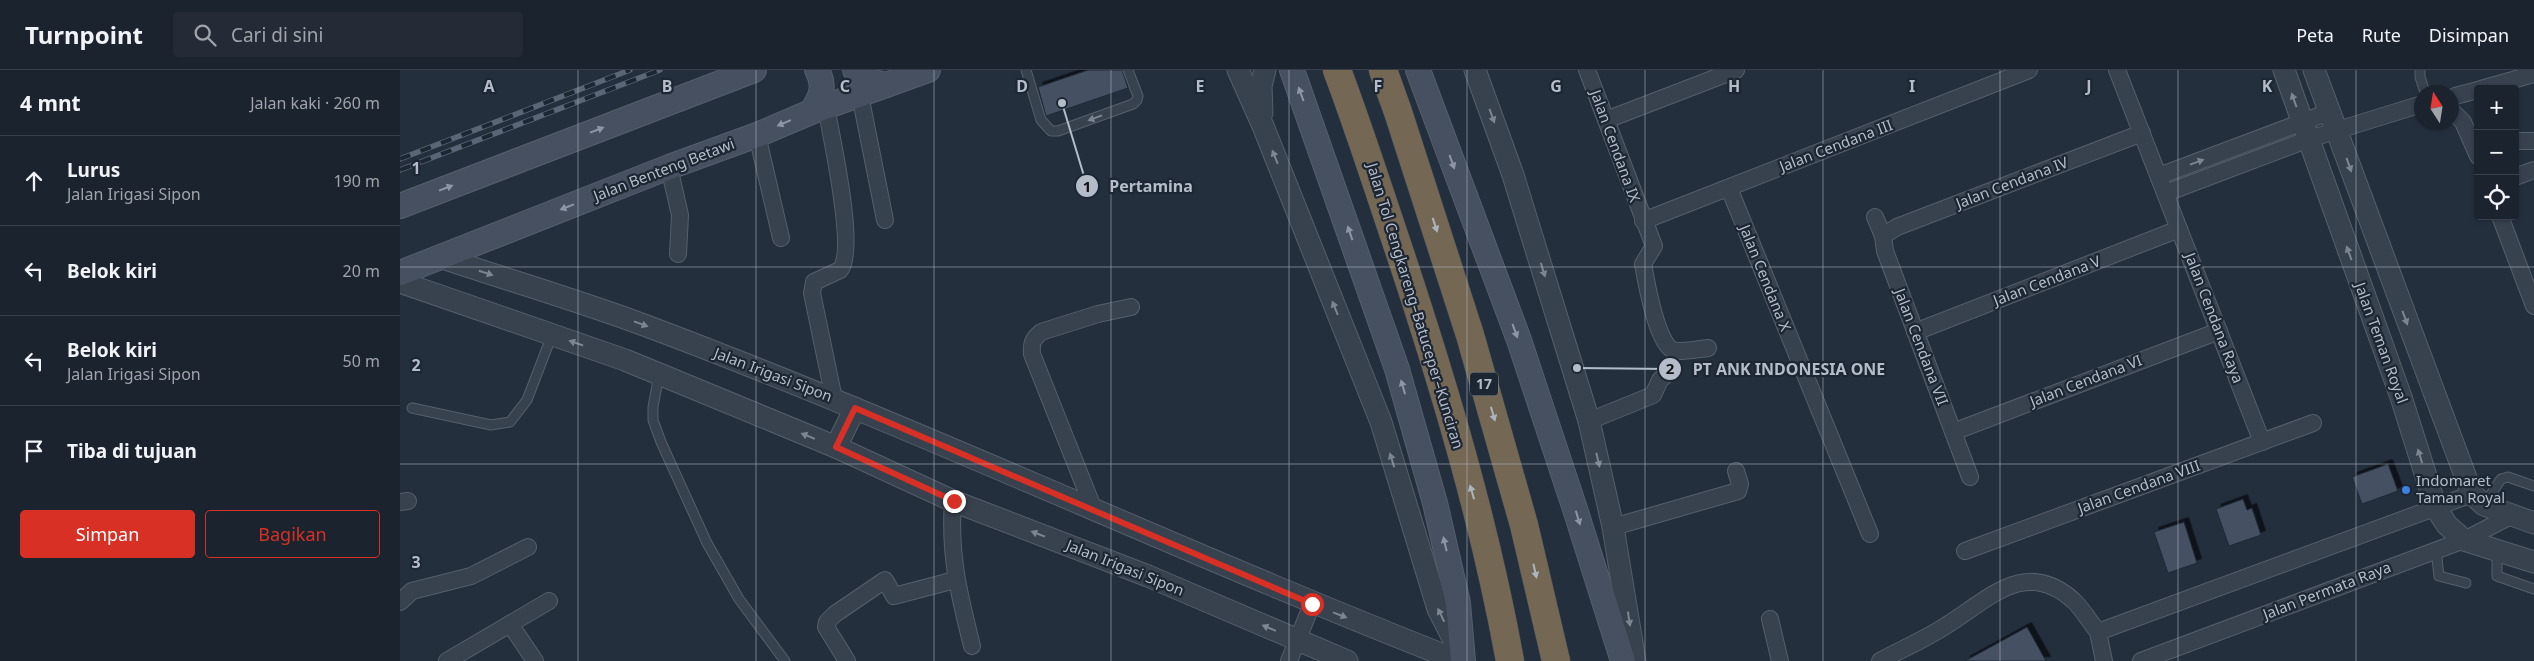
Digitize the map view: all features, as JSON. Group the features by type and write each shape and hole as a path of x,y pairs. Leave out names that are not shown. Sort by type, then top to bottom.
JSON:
{"highway":[{"name":"Jalan Tol Cengkareng–Batuceper–Kunciran","path":"1337,70 1355,116 1435,360 1484,534 1510,660"},
{"name":"17","path":"1382,70 1398,112 1473,345 1524,525 1556,661"}],"main road":[{"path":"400,206 754,70"},
{"path":"817,70 822,83 819,109"},
{"path":"855,70 866,80 886,85"},
{"name":"Jalan Benteng Betawi","path":"400,273 669,167 757,135 819,109 928,70"},
{"path":"1292,70 1403,388 1435,503 1456,594 1462,660"},
{"path":"1421,77 1519,340 1576,509 1623,661"}],"street":[{"path":"1238,70 1263,126 1380,422 1438,609 1462,660"},
{"path":"1263,126 1261,86 1265,70"},
{"path":"1475,70 1513,175 1589,421 1614,527 1636,661"},
{"name":"Jalan Cendana IX","path":"1587,70 1654,246 1643,264 1646,284 1659,330 1666,345 1674,350 1708,348"},
{"path":"1606,120 1736,70"},
{"name":"Jalan Cendana III","path":"1643,221 2029,70"},
{"name":"Jalan Cendana Raya","path":"2117,70 2262,442"},
{"name":"Jalan Teman Royal","path":"2284,70 2401,397 2436,508 2447,525 2464,540 2534,562"},
{"name":"Jalan Teman Royal","path":"2314,70 2478,500"},
{"path":"2494,85 2534,74"},
{"path":"2459,95 2474,90"},
{"path":"860,94 884,220"},
{"path":"2158,176 2333,121 2414,106"},
{"path":"819,109 845,209 844,261 840,270 814,282 812,293 834,399"},
{"path":"2459,118 2474,142"},
{"path":"2166,193 2306,131"},
{"name":"Jalan Cendana IV","path":"1883,236 1897,227 2142,133"},
{"path":"757,135 781,238"},
{"path":"2519,141 2534,141"},
{"path":"669,167 680,215 678,254"},
{"path":"2519,176 2534,170"},
{"name":"Jalan Cendana X","path":"1729,188 1870,534"},
{"name":"Jalan Cendana VII","path":"1875,217 1883,236 1885,251 1970,477"},
{"path":"2502,220 2530,281 2534,306"},
{"name":"Jalan Cendana V","path":"1915,332 2180,229"},
{"name":"Jalan Irigasi Sipon","path":"440,257 642,324 834,399 853,412 1094,510 1312,605 1462,660"},
{"name":"Jalan Irigasi Sipon","path":"400,282 552,335 838,443 954,501 1148,576 1346,661"},
{"path":"1094,510 1032,354 1031,346 1034,338 1042,332 1098,314 1131,307"},
{"name":"Jalan Cendana VI","path":"1953,432 2219,331"},
{"path":"1589,421 1653,395 1660,380 1669,372"},
{"path":"838,443 853,412"},
{"name":"Jalan Cendana VIII","path":"1965,551 2003,545 2313,423"},
{"path":"1614,527 1738,491 1740,484 1736,471"},
{"path":"2098,632 2359,534 2436,508 2478,500 2511,516 2534,523"},
{"path":"954,501 951,533 955,580 972,646"},
{"name":"Jalan Permata Raya","path":"2141,661 2464,540 2511,516"},
{"path":"400,602 412,591 471,576 528,547"},
{"path":"847,661 826,627 827,622 834,614 885,580 892,594 896,596 955,580"},
{"path":"1880,661 1946,626 2005,586 2023,581 2047,584 2074,601 2098,632 2104,661"},
{"path":"446,661 549,601"},
{"path":"1288,661 1296,638 1312,605"},
{"path":"1770,619 1780,661"},
{"path":"510,624 535,661"}],"lane":[{"path":"1026,70 1041,120 1051,131 1058,131 1133,104 1138,100 1128,70"},
{"path":"2420,70 2423,85"},
{"path":"412,408 491,425 510,422 527,400 552,335"},
{"path":"659,375 653,413 661,442 707,543 739,599 785,661"},
{"path":"2478,500 2501,479 2508,477 2534,486"},
{"path":"2436,550 2438,576 2466,583"},
{"path":"2497,551 2497,576 2534,589"}],"building":[{"path":"1088,70 1122,70 1128,88 1046,116 1038,87"},
{"path":"2388,464 2398,491 2362,504 2352,477"},
{"path":"2243,499 2247,510 2252,508 2261,535 2229,546 2216,509"},
{"path":"2184,522 2197,563 2168,573 2154,532"},
{"path":"2027,627 2046,661 1965,661"}],"railway":[{"path":"400,159 630,70"},
{"path":"400,170 660,70"}],"place":[{"name":"Pertamina","path":"1062,103"},
{"name":"PT ANK INDONESIA ONE","path":"1577,368"},
{"name":"Indomaret Taman Royal","path":"2406,490"}],"route":[{"path":"954,501 836,447 855,408 1312,604"}]}
